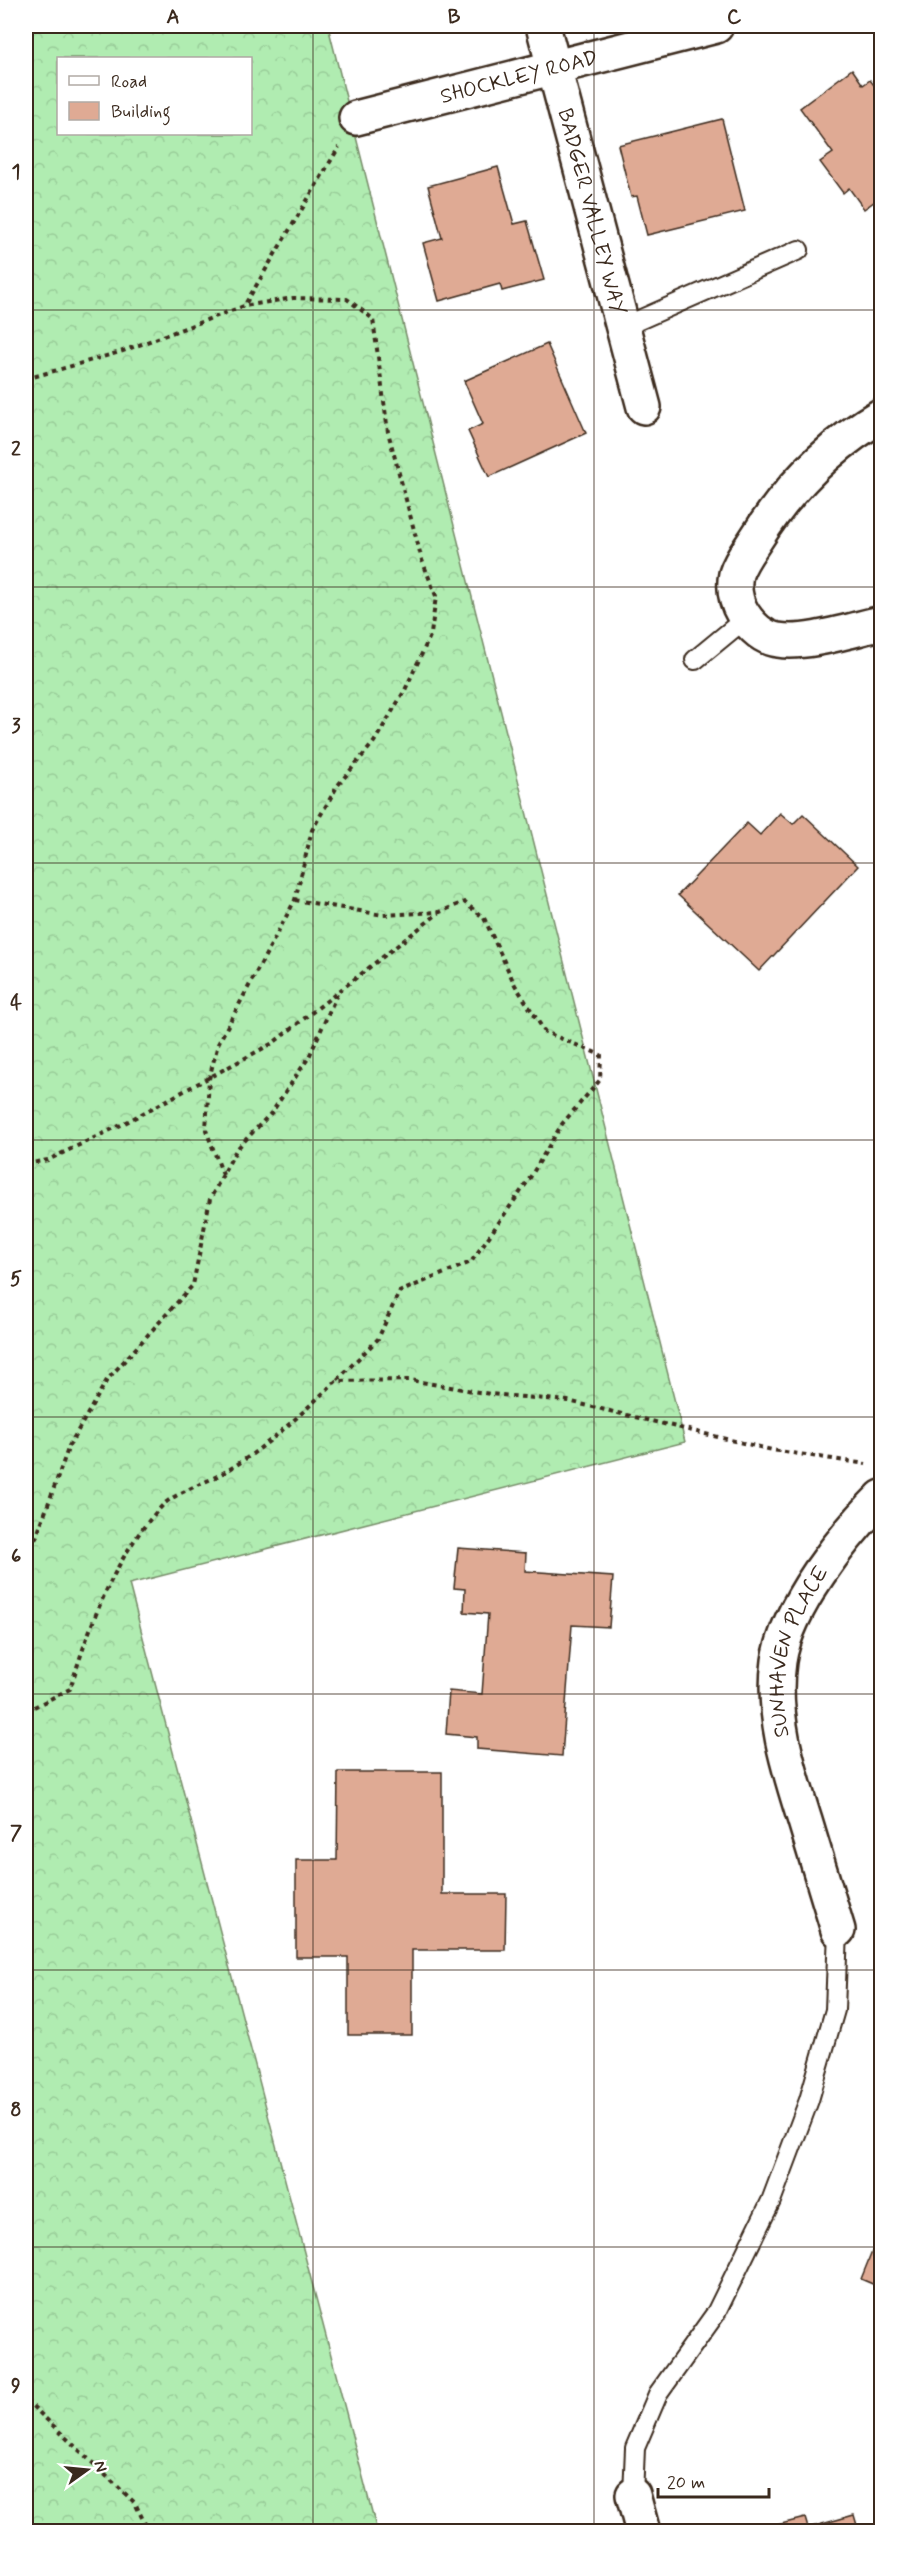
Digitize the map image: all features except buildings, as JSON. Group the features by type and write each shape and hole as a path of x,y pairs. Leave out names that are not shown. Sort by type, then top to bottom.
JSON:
{"street":[{"name":"BADGER VALLEY WAY","path":"543,26 644,407"},
{"name":"SHOCKLEY ROAD","path":"356,118 717,26"},
{"path":"882,415 829,453 803,476 772,513 742,560 736,575 734,591 746,618 766,637 779,640 807,639 882,623"},
{"name":"SUNHAVEN PLACE","path":"838,1930 791,1776 781,1732 777,1695 779,1659 792,1622 819,1572 855,1523 882,1497"},
{"path":"633,2495 643,2532"}],"lane":[{"name":"BADGER VALLEY WAY","path":"623,327 799,250"},
{"path":"695,660 746,618"},
{"path":"633,2495 635,2448 658,2394 716,2313 771,2201 809,2100 835,2010 838,1930"}],"path":[{"path":"244,306 356,118"},
{"path":"26,379 120,352 244,306 293,298 347,299 373,319 388,432 422,560 436,596 431,634 405,690 374,742 338,785 312,830 295,900 218,1044 209,1079 207,1130 223,1175"},
{"path":"295,900 383,915 440,912"},
{"path":"26,1164 48,1160 69,1150 209,1079 273,1043 440,912 464,902 484,918 515,985 546,1032 601,1055 600,1080 562,1124 516,1199 471,1262 399,1292 378,1339 283,1431 230,1470 164,1504 132,1542 89,1630 70,1689 26,1711"},
{"path":"26,1555 36,1538 69,1446 107,1380 193,1285 210,1200 236,1150 273,1112 309,1057 338,994"},
{"path":"336,1382 410,1380 490,1394 568,1401 772,1450 870,1465"},
{"path":"26,2400 135,2503 149,2532"}],"green space":[{"path":"26,26 328,26 685,1442 129,1584 377,2531 26,2532"}]}
